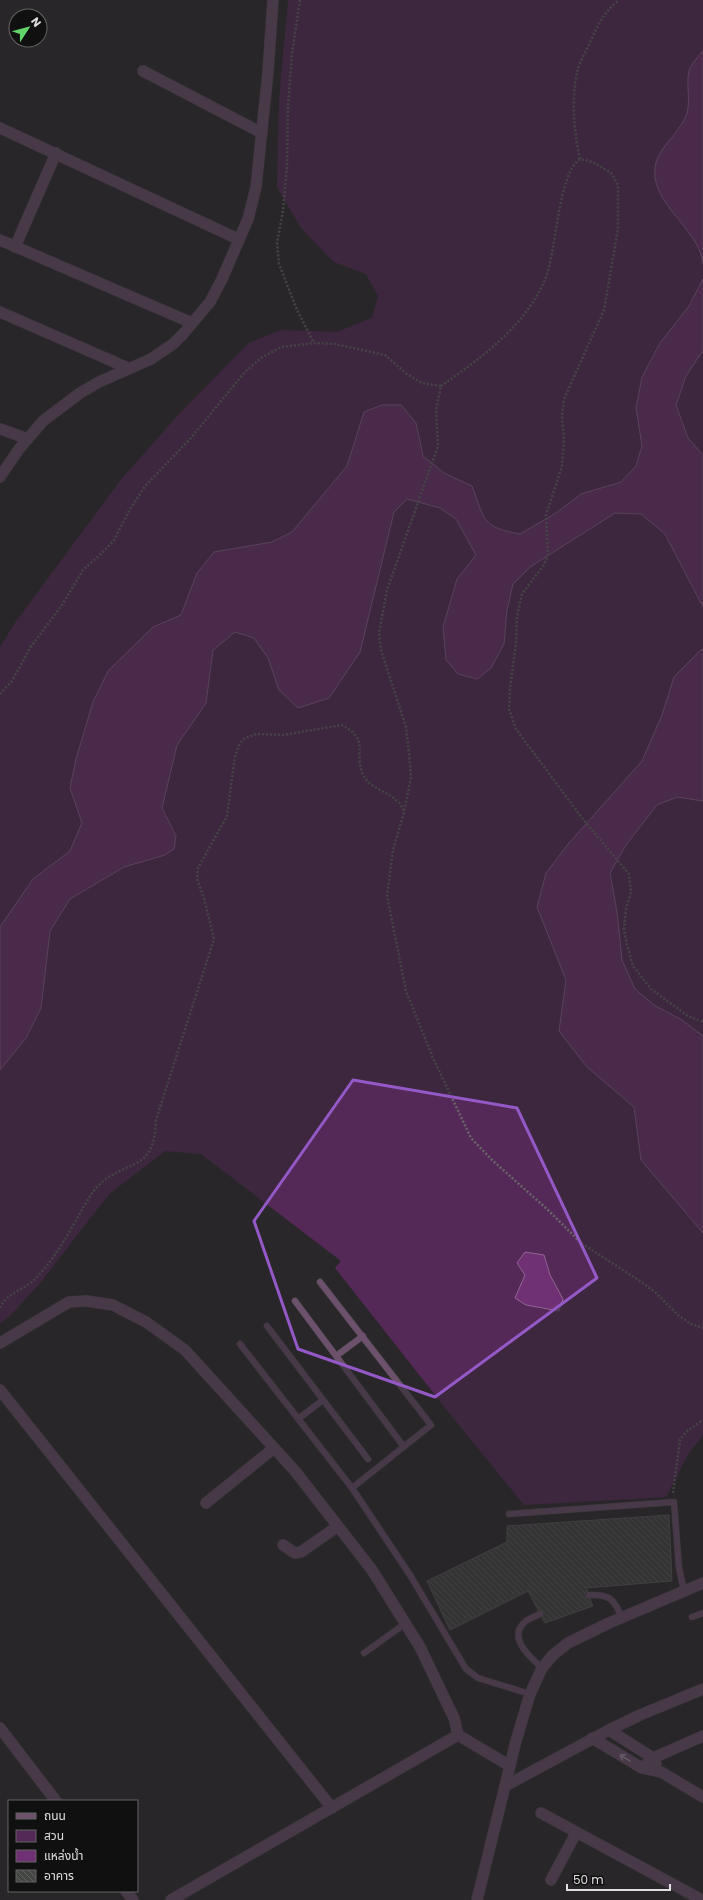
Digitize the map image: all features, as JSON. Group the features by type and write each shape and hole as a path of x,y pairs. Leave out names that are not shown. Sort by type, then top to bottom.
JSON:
{"street":[{"path":"0,477 43,421 80,393 99,382 150,359 173,344 210,302 222,279 248,219 256,187 268,72 273,0"},
{"path":"143,71 262,133"},
{"path":"0,128 56,153 238,240"},
{"path":"15,247 56,153"},
{"path":"0,240 192,323"},
{"path":"0,312 128,368"},
{"path":"0,429 28,439"},
{"path":"0,1343 69,1302 87,1301 114,1305 146,1322 185,1350 295,1471 372,1570 420,1647 454,1718 458,1735 510,1766"},
{"path":"0,1390 332,1808"},
{"path":"206,1503 274,1448"},
{"path":"283,1545 294,1553 301,1552 338,1526"},
{"path":"477,1900 516,1740 530,1694 542,1668 553,1655 568,1643 684,1590 703,1583"},
{"path":"505,1786 608,1730 703,1689"},
{"path":"0,1728 55,1800"},
{"path":"608,1730 653,1758 661,1772"},
{"path":"171,1900 458,1735"},
{"path":"642,1768 653,1758 703,1736"},
{"path":"592,1738 642,1768 661,1772 703,1797"},
{"path":"541,1813 702,1900"},
{"path":"551,1880 576,1832"},
{"path":"127,1892 134,1900"}],"lane":[{"path":"320,1282 431,1424 404,1448 352,1488"},
{"path":"295,1301 404,1448"},
{"path":"267,1326 368,1459"},
{"path":"336,1356 363,1336"},
{"path":"240,1344 352,1488 410,1575 466,1669 478,1678 530,1694"},
{"path":"298,1419 323,1400"},
{"path":"509,1514 674,1502 679,1568 684,1590"},
{"path":"589,1595 602,1594 610,1598 616,1605 622,1618"},
{"path":"692,1617 703,1613"},
{"path":"540,1614 526,1621 520,1629 518,1638 521,1647 542,1668"},
{"path":"364,1653 406,1624"}],"path":[{"path":"300,0 292,53 288,106 287,165 283,211 277,243 279,264 297,310 314,343"},
{"path":"580,159 574,134 574,96 577,72 600,20 609,8 619,0"},
{"path":"0,694 12,682 30,648 62,605 83,570 114,540 129,511 145,486 190,439 245,372 261,358 281,347 314,343 335,344 385,355 407,374 422,383 441,386 480,360 504,337 531,307 545,280 571,170 580,159"},
{"path":"580,159 592,162 610,173 618,185 618,229 604,310 564,399 562,416 564,440 562,466 546,515 548,556 543,566 522,594 517,616 516,643 510,688 509,709 516,729 582,818 629,874 631,892 626,909 624,929 626,945 633,966 651,989 688,1016 703,1022"},
{"path":"441,386 436,410 438,446 389,583 378,633 381,650 406,727 411,778 404,811 393,850 387,896 406,991 433,1058 471,1138 492,1160 548,1210 581,1244 643,1283 655,1292 678,1315 691,1324 703,1328"},
{"path":"0,1308 15,1292 35,1280 46,1268 91,1195 99,1186 107,1178 138,1162 150,1151 155,1138 156,1120 214,939 204,898 197,879 198,868 227,816 235,756 240,743 245,738 257,734 283,735 342,724 353,731 360,742 361,767 365,778 372,785 398,802 404,811"},
{"path":"674,1502 673,1487 680,1440 686,1432 703,1420"}],"highlighted area":[{"path":"353,1080 517,1108 597,1278 435,1397 298,1349 254,1221"}],"green space":[{"path":"288,0 703,0 703,1435 687,1456 666,1497 524,1505 335,1268 341,1261 201,1154 165,1151 109,1194 41,1282 9,1317 0,1323 0,647 15,623 120,481 178,415 249,343 281,330 337,332 372,318 378,296 366,274 334,262 301,228 277,187 279,100"}],"water":[{"path":"703,50 703,264 699,250 693,238 665,202 655,177 658,156 685,119 688,108 688,78 690,68"},
{"path":"703,279 703,350 686,376 676,405 688,438 703,455 703,607 665,534 641,514 615,513 530,567 513,584 507,610 504,644 491,668 477,679 458,674 446,660 443,627 457,579 476,555 456,519 440,508 407,499 394,512 360,652 329,698 298,708 279,690 268,658 254,638 235,632 213,650 206,703 177,745 162,808 176,836 174,849 165,855 124,867 70,899 50,931 41,1008 26,1038 0,1070 0,927 33,879 70,851 82,823 70,788 76,759 93,702 108,671 153,627 181,615 197,573 214,552 272,542 292,532 347,466 364,412 382,405 401,405 416,423 423,456 444,473 472,486 486,520 491,525 507,531 520,534 556,513 581,494 621,482 636,466 642,446 636,408 642,377 660,343 689,306"},
{"path":"703,648 703,801 677,797 657,805 626,845 610,873 617,912 622,960 635,989 654,1005 682,1020 703,1036 703,1233 641,1160 634,1107 587,1067 559,1031 566,980 537,907 546,873 569,843 642,761 662,715 674,677"},
{"path":"525,1252 544,1255 550,1275 563,1299 559,1311 526,1305 515,1298 525,1275 517,1263"}],"building":[{"path":"669,1515 672,1581 586,1588 588,1591 585,1593 585,1597 590,1599 593,1606 545,1623 542,1618 544,1612 538,1610 528,1591 450,1630 427,1581 507,1542 507,1526"}]}
